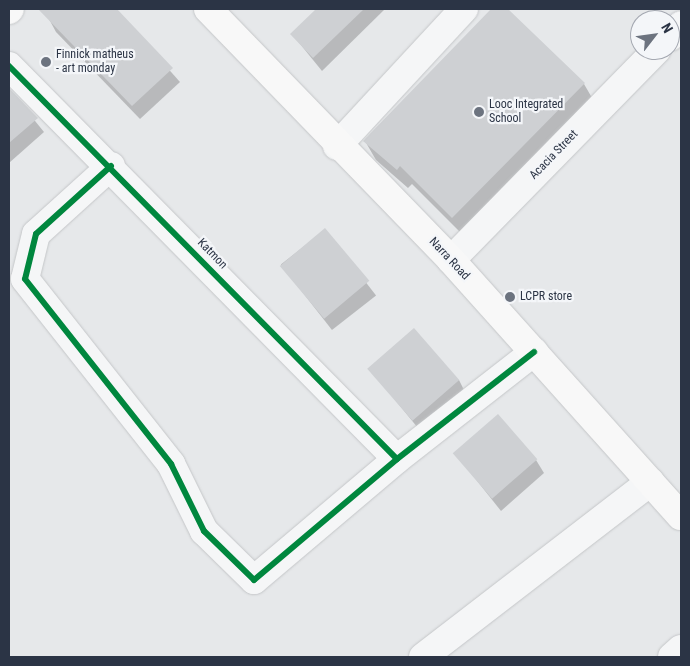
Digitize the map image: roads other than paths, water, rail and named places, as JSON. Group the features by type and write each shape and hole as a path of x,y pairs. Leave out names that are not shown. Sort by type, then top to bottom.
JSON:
{"main road":[{"name":"Narra Road","path":"208,9 337,146 451,260 681,516"}],"street":[{"path":"337,146 464,9"},
{"name":"Acacia Street","path":"451,260 647,60"},
{"name":"Katmon","path":"9,66 111,166 397,459"},
{"path":"111,166 36,234 25,279 171,464 204,531 254,580 397,459 534,352"},
{"path":"423,657 650,482"},
{"path":"672,657 681,649"}],"place":[{"name":"Finnick matheus - art monday","path":"46,62"},
{"name":"Looc Integrated School","path":"479,112"},
{"name":"LCPR store","path":"510,297"}]}
